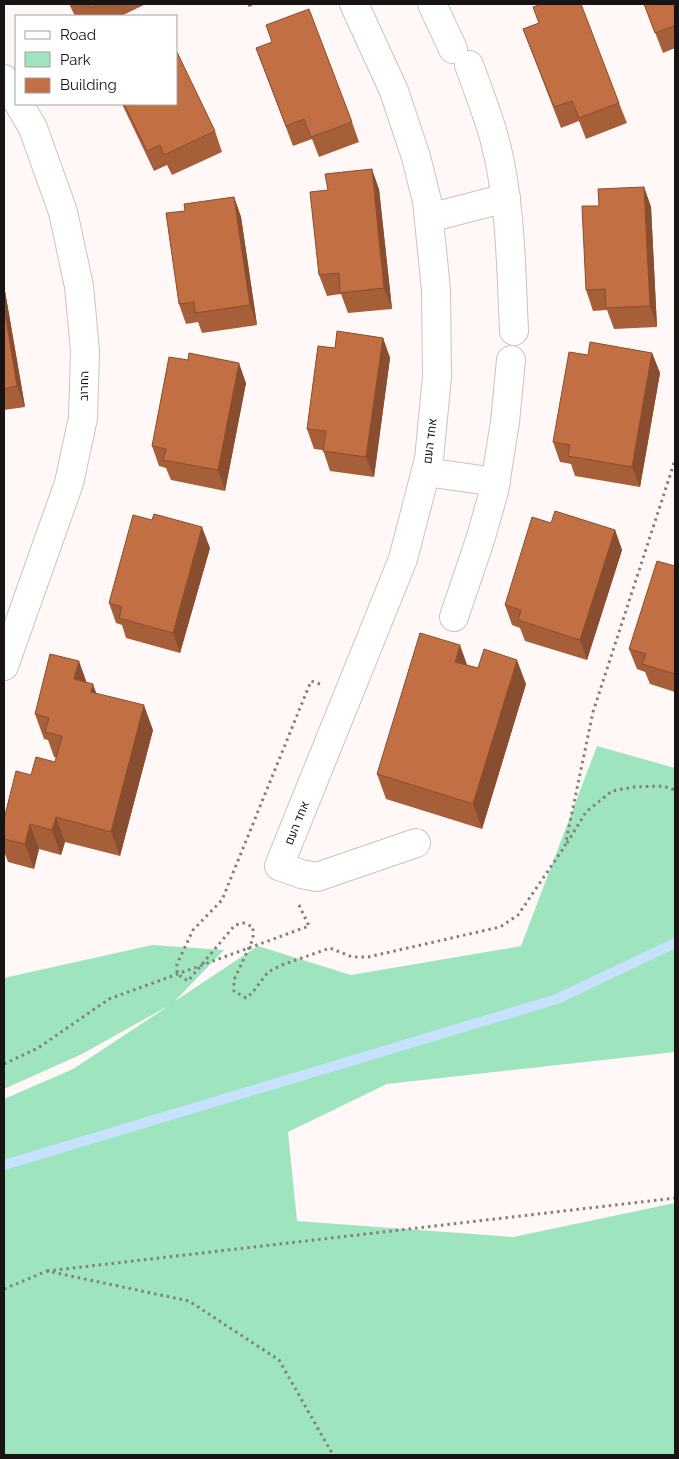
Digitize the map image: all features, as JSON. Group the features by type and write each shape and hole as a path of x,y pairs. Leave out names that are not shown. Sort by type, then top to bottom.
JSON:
{"street":[{"name":"אחד העם","path":"279,866 403,559 429,459 437,377 436,290 427,201 416,157 394,90 354,4"},
{"path":"432,4 461,57 495,141 506,198 514,331"},
{"path":"4,79 15,98"},
{"name":"החרוב","path":"4,666 70,483 83,418 84,351 80,286 63,212 33,128 20,105"},
{"path":"429,218 506,198"},
{"path":"454,617 481,537 496,482 505,422 511,360"},
{"path":"426,472 496,482"},
{"path":"279,866 301,874 317,877 416,843"}],"path":[{"path":"565,846 586,812 612,791 634,787 663,786 675,790"},
{"path":"4,1064 38,1048 110,999 309,926 279,866"},
{"path":"4,1289 47,1271 675,1198"},
{"path":"47,1271 189,1301 278,1360 334,1455"}],"green space":[{"path":"597,746 675,768 675,1052 387,1084 288,1132 297,1221 513,1237 675,1203 675,1455 4,1455 4,1099 73,1069 170,1005 82,1054 4,1089 4,978 152,945 224,950 175,1001 258,946 351,975 521,946"}],"building":[{"path":"88,4 98,4 90,8"},
{"path":"542,4 581,4 619,103 579,118 572,101 554,107 523,29 539,23 533,7"},
{"path":"644,4 675,4 675,30 674,26 655,33"},
{"path":"309,9 352,122 311,137 304,119 286,126 256,48 272,42 266,25"},
{"path":"178,54 215,131 164,155 160,145 147,151 124,105 178,105"},
{"path":"372,169 384,288 340,293 339,273 319,275 310,192 328,190 325,174"},
{"path":"644,187 650,306 606,308 605,289 586,290 582,206 599,206 598,189"},
{"path":"234,197 250,305 195,313 194,302 179,304 166,213 185,211 184,204"},
{"path":"4,306 17,386 4,389"},
{"path":"337,331 383,338 366,457 323,451 326,431 307,429 318,346 335,348"},
{"path":"590,342 652,353 632,467 568,456 570,445 553,442 569,352 588,355"},
{"path":"189,353 239,363 218,470 163,460 166,449 152,446 169,357 188,360"},
{"path":"555,511 615,530 580,640 518,620 521,610 505,605 532,517 551,523"},
{"path":"154,514 202,527 173,633 119,618 122,607 109,603 133,515 152,520"},
{"path":"657,561 675,566 675,674 642,664 646,654 629,649"},
{"path":"420,633 460,645 455,662 478,668 484,649 517,660 473,804 377,774"},
{"path":"50,654 79,661 74,679 93,684 91,692 144,705 111,832 56,817 52,830 30,824 25,844 4,839 4,819 16,771 31,775 36,757 55,762 62,736 45,732 49,718 35,714"}],"waterway":[{"path":"4,1165 557,999 675,943"}]}
